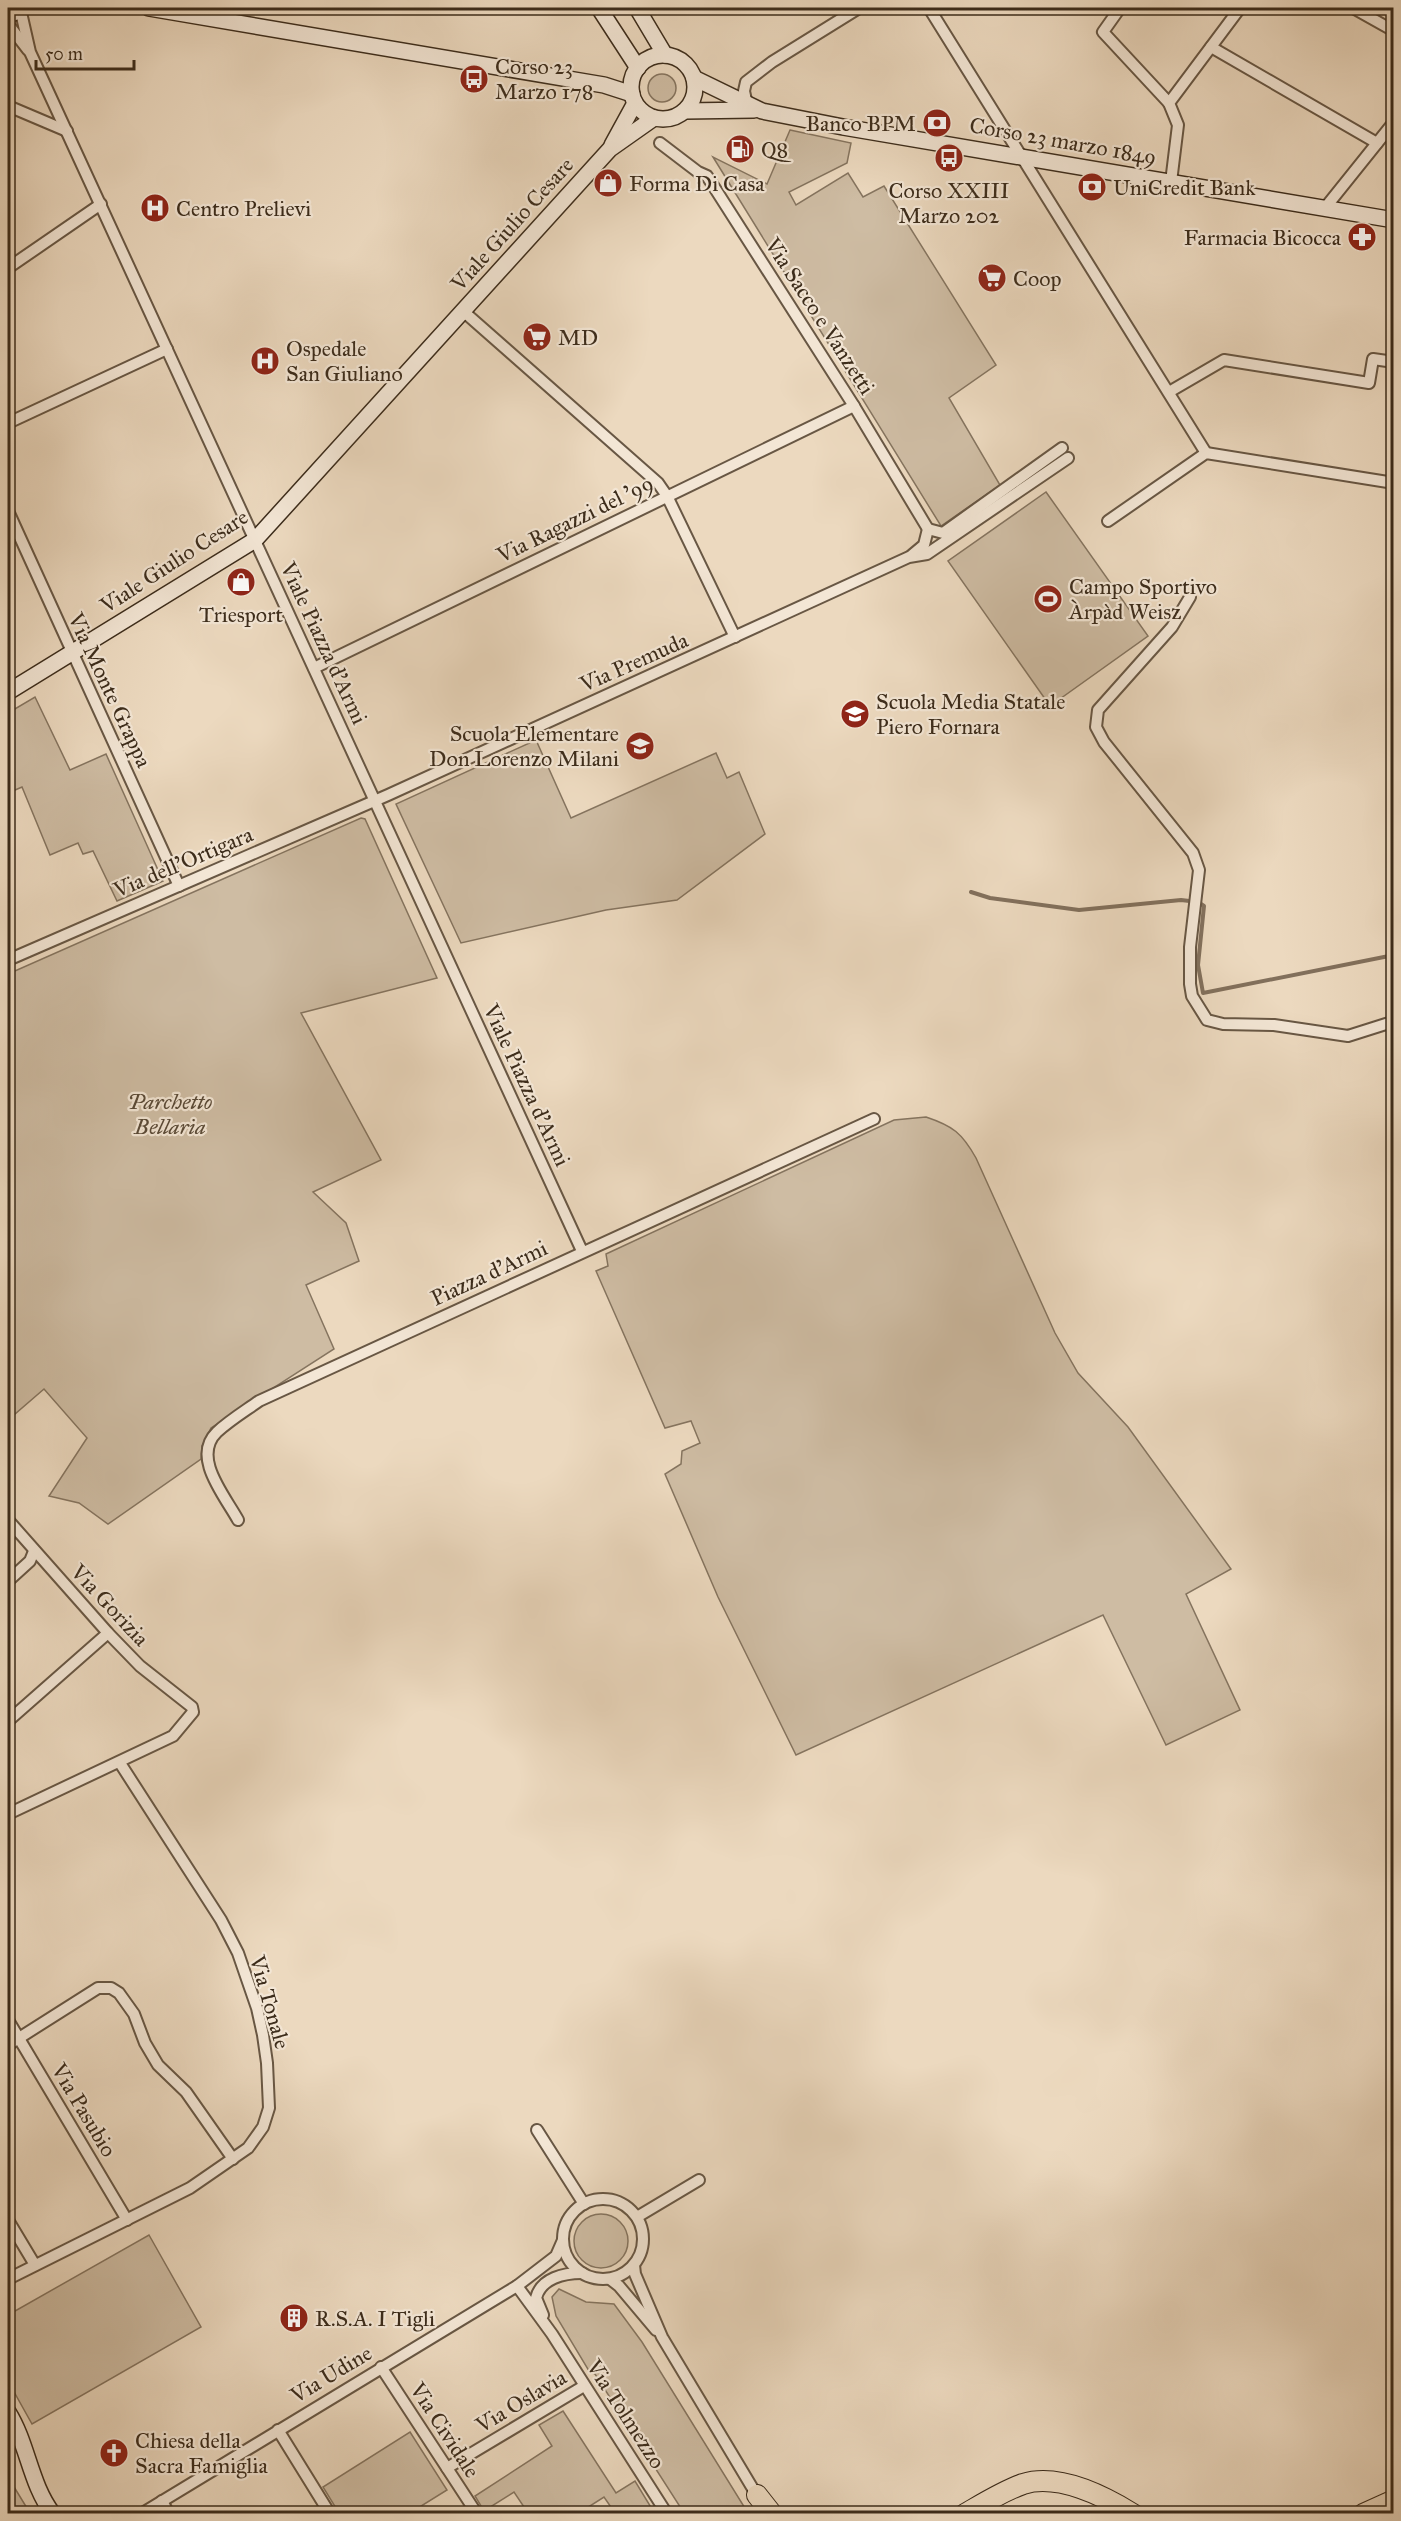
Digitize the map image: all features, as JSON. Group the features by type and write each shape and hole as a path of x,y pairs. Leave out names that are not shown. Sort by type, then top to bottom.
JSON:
{"highway":[{"path":"965,2514 1006,2491 1025,2484 1054,2483 1079,2489 1116,2503 1133,2514"},
{"path":"1079,2489 1110,2514"},
{"path":"757,2495 770,2514"},
{"path":"1363,2514 1394,2500"},
{"path":"1388,2514 1394,2511"}],"main road":[{"path":"8,15 21,8"},
{"path":"149,8 604,85 634,99 646,115 654,118 676,117 685,111 694,96 694,78 683,62 665,55 654,56 635,73 604,85"},
{"path":"599,8 635,73 634,99"},
{"path":"637,8 665,55"},
{"name":"Corso 23 marzo 1849","path":"694,78 754,108"},
{"name":"Viale Giulio Cesare","path":"610,149 634,99"},
{"name":"Corso 23 marzo 1849","path":"685,111 754,108 1024,158 1394,220"},
{"name":"Viale Giulio Cesare","path":"8,692 255,540 610,149 654,118"},
{"path":"8,2412 15,2423 40,2495 53,2514"}],"street":[{"name":"Viale Piazza d'Armi","path":"21,8 30,52"},
{"path":"754,108 744,91 746,82 772,62 859,8"},
{"path":"929,8 1206,453"},
{"path":"1120,8 1103,32 1169,103 1178,125 1171,182"},
{"path":"1169,103 1240,8"},
{"path":"1353,8 1394,31"},
{"name":"Viale Piazza d'Armi","path":"8,24 30,52 67,131 582,1251"},
{"path":"1211,47 1377,143"},
{"path":"8,106 67,131"},
{"path":"1325,208 1394,122"},
{"name":"Via Sacco e Vanzetti","path":"660,143 698,172 707,176 854,406 928,529"},
{"path":"8,268 101,204"},
{"path":"464,311 658,483 667,496 735,637"},
{"path":"8,423 167,349"},
{"path":"1169,392 1224,360 1369,383 1373,359 1394,362"},
{"name":"Via Ragazzi del '99","path":"314,668 854,406"},
{"name":"Via Premuda","path":"375,801 909,557 924,545 928,529 943,533 1065,453 927,554 909,557"},
{"path":"1108,521 1206,453 1394,483"},
{"name":"Via Monte Grappa","path":"8,511 179,886"},
{"path":"1190,597 1172,627 1098,710 1096,727 1104,742 1193,853 1199,870 1190,984 1192,996 1207,1020 1223,1024 1274,1025 1348,1036 1389,1023"},
{"name":"Via dell'Ortigara","path":"8,960 375,801"},
{"name":"Piazza d'Armi","path":"238,1520 213,1476 206,1458 207,1447 216,1433 259,1401 874,1119"},
{"name":"Via Gorizia","path":"8,1520 140,1666 192,1707 193,1713 173,1736 120,1763"},
{"path":"8,1581 30,1561 34,1551"},
{"path":"8,1721 108,1633"},
{"path":"8,1814 120,1763"},
{"name":"Via Tonale","path":"8,2280 190,2188 248,2148 263,2127 269,2108 267,2063 257,2008 237,1953 225,1927 120,1763"},
{"path":"8,2045 98,1988 111,1988 120,1993 135,2014 145,2043 158,2065 186,2092 233,2159"},
{"name":"Via Pasubio","path":"8,2020 127,2220"},
{"path":"537,2130 585,2204"},
{"path":"637,2217 699,2180"},
{"path":"596,2200 619,2202 637,2217 642,2229 641,2254 627,2271 610,2278 590,2277 572,2264 563,2240 569,2219 585,2204 596,2200"},
{"path":"8,2220 35,2265"},
{"name":"Via Udine","path":"141,2514 517,2286 556,2256 563,2240"},
{"path":"634,2265 635,2274 662,2337 757,2495"},
{"name":"Via Tolmezzo","path":"552,2334 537,2303 538,2292 554,2278 566,2273 582,2273"},
{"path":"610,2278 662,2337"},
{"name":"Via Tolmezzo","path":"517,2286 552,2334 666,2513"},
{"name":"Via Cividale","path":"381,2367 477,2514"},
{"name":"Via Oslavia","path":"447,2468 584,2386"},
{"path":"278,2430 330,2514"},
{"path":"162,2501 169,2514"}],"green space":[{"path":"662,74 672,78 676,88 672,98 662,102 652,98 648,88 652,78"},
{"path":"790,130 851,143 847,163 789,192 796,205 848,173 863,197 884,186 996,365 949,398 1000,485 941,526 713,157 767,184"},
{"name":"Campo Sportivo Àrpàd Weisz","path":"1046,492 1148,636 1050,706 948,561"},
{"path":"35,697 70,770 106,754 163,881 117,901 93,851 83,854 78,843 50,855 22,787 8,793 8,713"},
{"path":"536,740 571,818 716,753 727,778 739,772 765,834 677,900 606,910 461,943 396,804"},
{"name":"Parchetto Bellaria","path":"361,818 365,819 437,978 301,1013 381,1160 313,1192 346,1223 359,1261 306,1285 334,1349 211,1428 202,1446 201,1459 108,1524 79,1503 49,1496 87,1438 44,1389 8,1420 8,974"},
{"path":"926,1117 950,1127 971,1149 1055,1333 1078,1373 1128,1427 1231,1569 1186,1594 1240,1710 1166,1745 1103,1615 796,1755 718,1597 665,1474 681,1464 682,1451 700,1443 691,1421 665,1428 596,1271 608,1266 606,1254 894,1120"},
{"path":"601,2214 611,2216 620,2222 626,2231 628,2241 626,2251 620,2260 611,2266 601,2268 591,2266 582,2260 576,2251 574,2241 576,2231 582,2222 591,2216"},
{"path":"149,2235 201,2327 32,2424 8,2381 8,2315"},
{"path":"559,2289 586,2302 614,2304 642,2342 748,2513 684,2513 595,2374 589,2371 556,2316 552,2297"},
{"path":"563,2411 616,2493 635,2481 652,2509 645,2513 615,2513 604,2497 579,2513 528,2513 514,2492 484,2511 475,2496 552,2446 539,2425"},
{"path":"410,2432 447,2490 410,2513 339,2513 323,2487"},
{"path":"8,2477 30,2513 8,2513"}],"waterway":[{"path":"971,892 990,898 1079,910 1181,900 1198,902 1204,906 1198,965 1203,993 1394,955"}],"place":[{"name":"Corso 23 Marzo 178","path":"474,79"},
{"name":"Banco BPM","path":"937,123"},
{"name":"Q8","path":"740,149"},
{"name":"Corso XXIII Marzo 202","path":"949,158"},
{"name":"Forma Di Casa","path":"608,183"},
{"name":"UniCredit Bank","path":"1092,187"},
{"name":"Centro Prelievi","path":"155,208"},
{"name":"Farmacia Bicocca","path":"1362,237"},
{"name":"Coop","path":"992,278"},
{"name":"MD","path":"537,337"},
{"name":"Ospedale San Giuliano","path":"265,361"},
{"name":"Triesport","path":"241,582"},
{"name":"Campo Sportivo Àrpàd Weisz","path":"1048,599"},
{"name":"Scuola Media Statale Piero Fornara","path":"855,714"},
{"name":"Scuola Elementare Don Lorenzo Milani","path":"640,746"},
{"name":"R.S.A. I Tigli","path":"294,2318"},
{"name":"Chiesa della Sacra Famiglia","path":"114,2453"}]}
